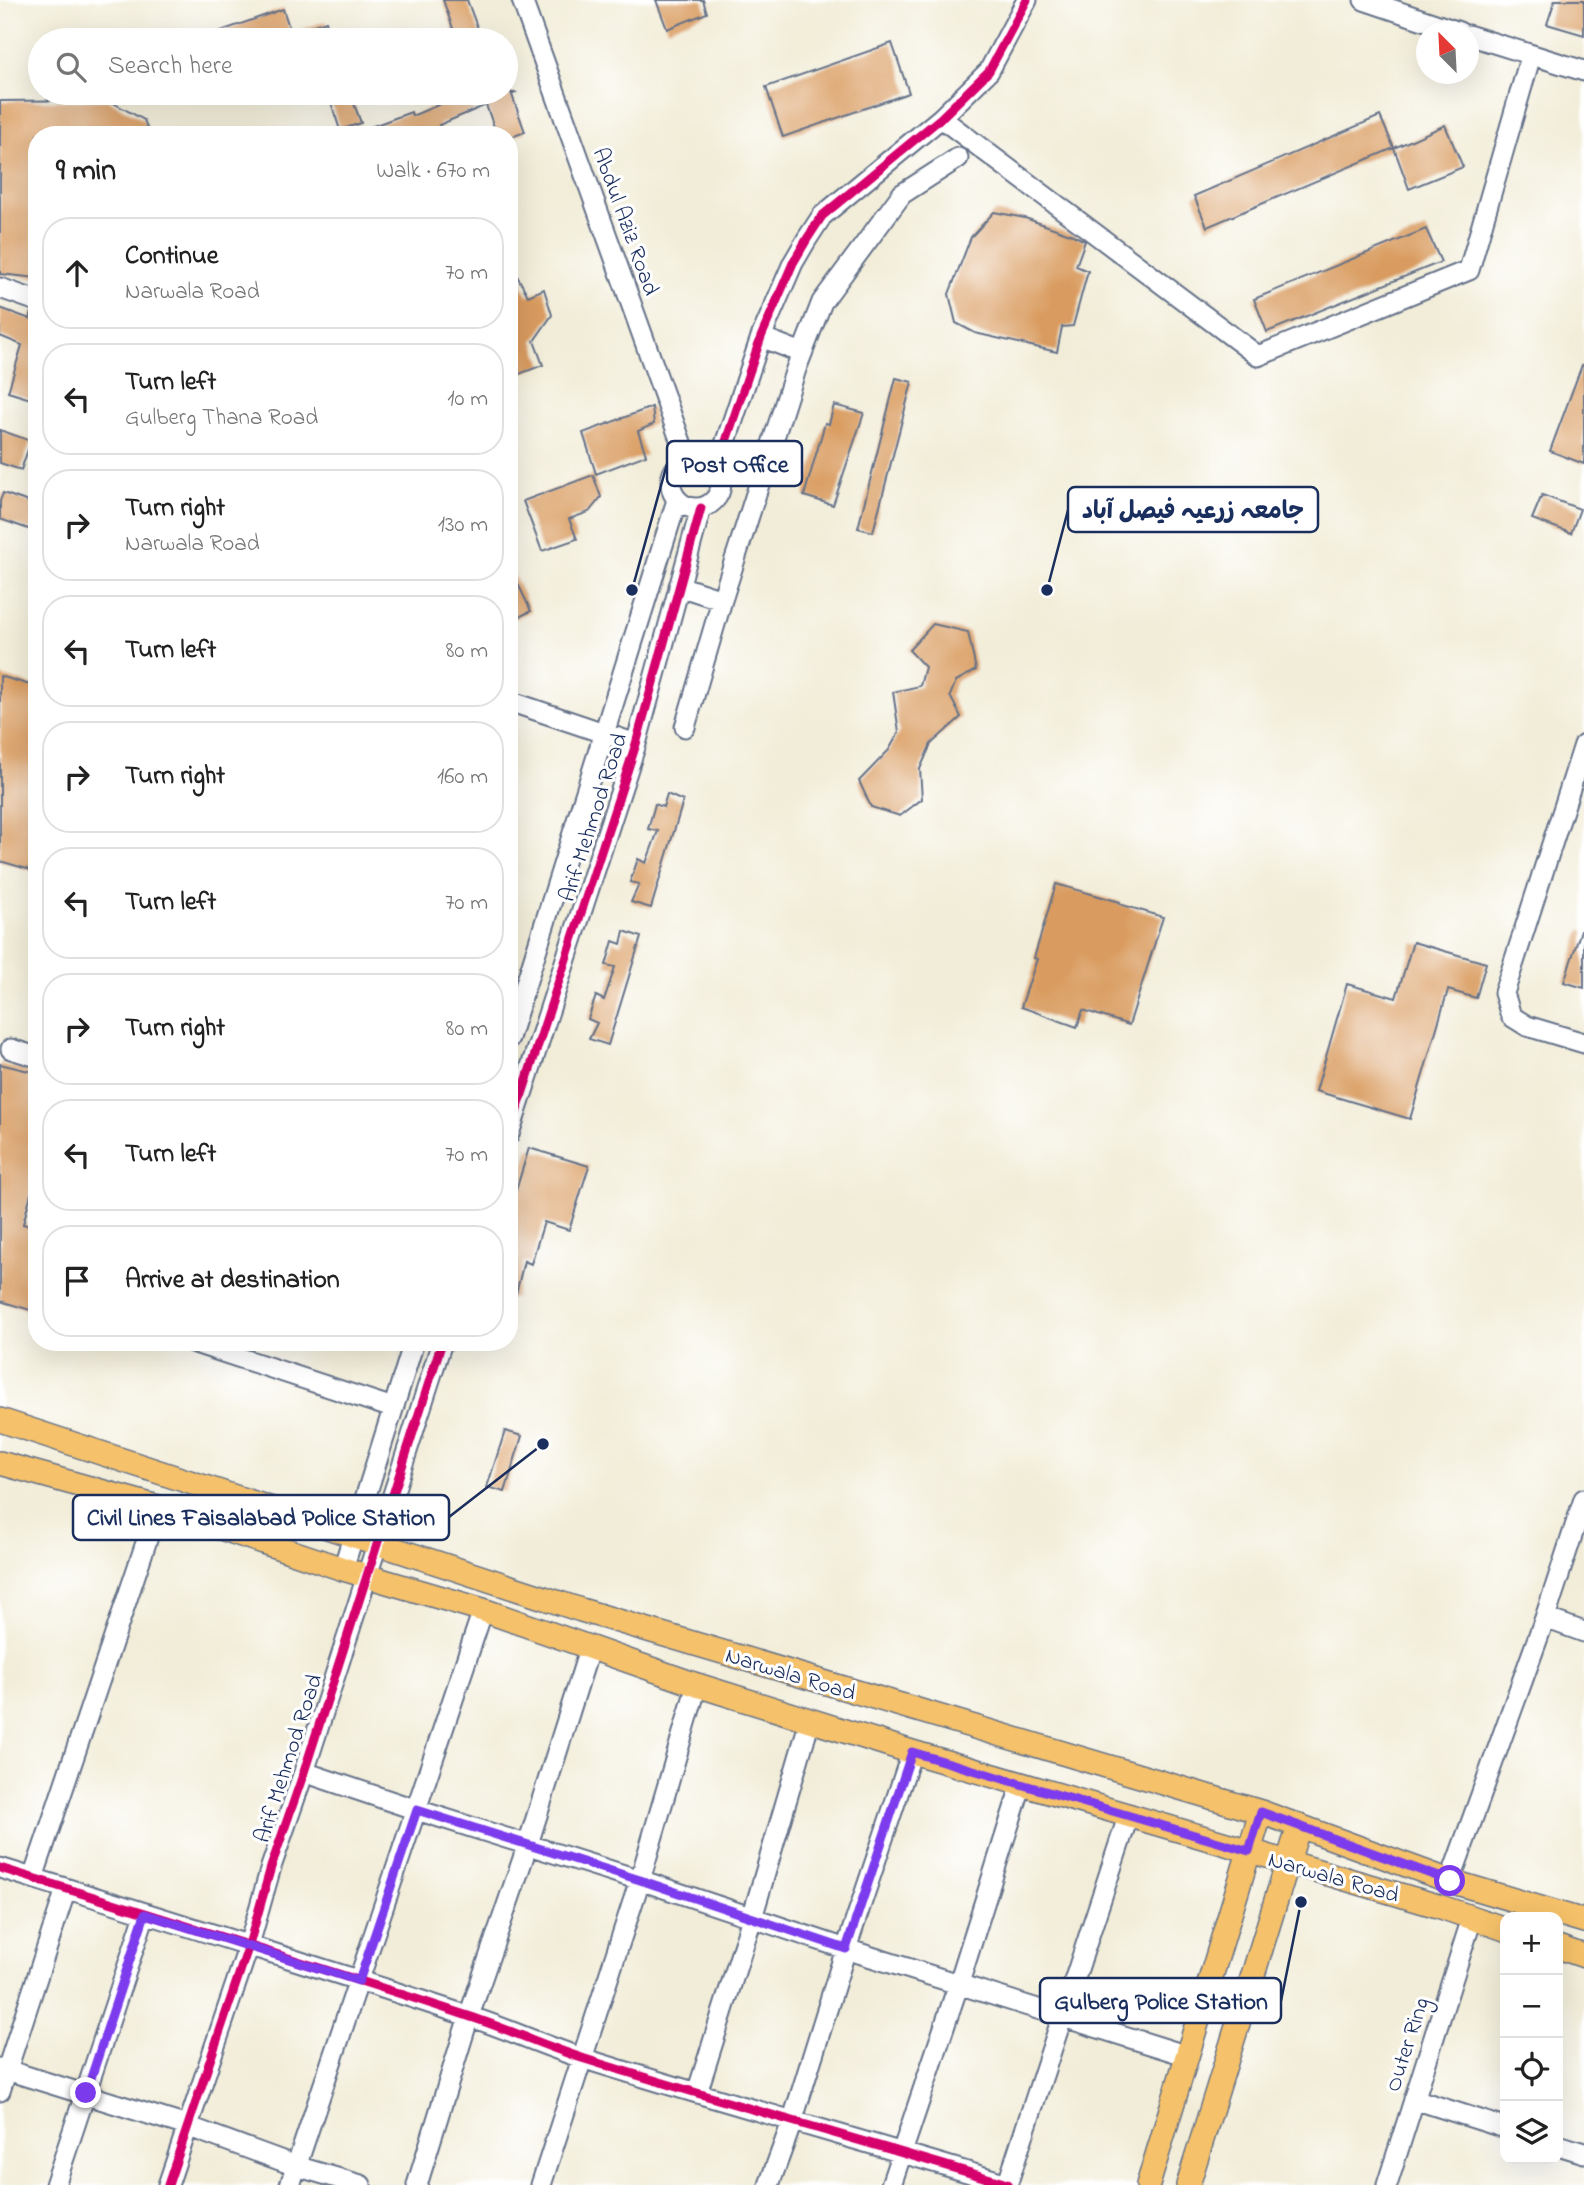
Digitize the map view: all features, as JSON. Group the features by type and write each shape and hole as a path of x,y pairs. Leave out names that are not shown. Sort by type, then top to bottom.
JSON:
{"main road":[{"name":"Narwala Road","path":"0,1420 580,1610 1261,1812 1450,1881 1584,1921"},
{"name":"Narwala Road","path":"0,1463 158,1507 343,1569 483,1610 697,1685 912,1752 1129,1814 1500,1928"},
{"path":"1148,2185 1261,1812"},
{"path":"1188,2185 1299,1826"},
{"path":"1563,1949 1584,1956"}],"street":[{"name":"Abdul Aziz Road","path":"522,0 687,459"},
{"path":"717,468 761,337 793,263 822,216 941,118 989,71 1027,0"},
{"path":"1364,0 1426,21"},
{"path":"1479,38 1584,71"},
{"path":"941,118 1258,356 1469,270 1531,55"},
{"path":"685,727 722,600 802,353 822,302 902,194 958,158"},
{"path":"0,288 28,298"},
{"path":"761,337 802,353"},
{"path":"703,458 717,468 721,475 720,492 715,500 701,508 684,506 677,500 670,485 671,477 687,459 703,458"},
{"path":"518,1011 677,500"},
{"name":"Arif Mehmod Road","path":"518,1106 636,744 701,508"},
{"path":"679,586 722,600"},
{"path":"518,704 636,744"},
{"path":"1584,745 1576,799 1504,993 1511,1016 1527,1026 1584,1043"},
{"path":"583,803 614,812"},
{"path":"518,1014 545,1024"},
{"path":"11,1049 28,1054"},
{"path":"219,1351 393,1408"},
{"path":"343,1569 411,1351"},
{"name":"Arif Mehmod Road","path":"168,2185 250,1945 271,1867 439,1351"},
{"path":"1450,1881 1545,1618 1584,1499"},
{"path":"33,1878 158,1507"},
{"path":"290,2185 483,1610"},
{"path":"1545,1618 1584,1632"},
{"path":"417,2185 469,2016 528,1844 590,1647"},
{"path":"541,2185 640,1880 697,1685"},
{"path":"697,2093 810,1720"},
{"path":"768,2185 792,2122 912,1752"},
{"path":"304,1772 846,1949 1188,2056"},
{"path":"891,2185 960,1983 1022,1783"},
{"path":"0,1868 469,2016 581,2057 1007,2185 1129,1814"},
{"path":"0,2091 4,2069 66,1889"},
{"path":"55,2185 145,1914"},
{"name":"Outer Ring","path":"1387,2185 1472,1918"},
{"path":"4,2069 86,2093 296,2166 361,2185"},
{"path":"1414,2099 1500,2126"},
{"path":"1563,2147 1584,2153"}],"building":[{"path":"443,0 467,0 478,28 453,28"},
{"path":"656,0 703,0 707,13 667,29"},
{"path":"1555,0 1584,0 1584,35 1547,24"},
{"path":"283,9 289,28 229,28"},
{"path":"326,21 328,28 306,28"},
{"path":"892,43 909,93 783,137 766,87"},
{"path":"0,101 28,101 28,105 117,105 144,120 146,126 28,126 28,277 0,274"},
{"path":"332,105 354,105 361,123 339,126"},
{"path":"438,105 486,105 439,126 373,126 411,112 412,116"},
{"path":"486,105 516,105 525,132 518,135 518,126 494,126"},
{"path":"1380,116 1394,148 1207,227 1194,196"},
{"path":"1445,125 1463,167 1409,189 1394,148"},
{"path":"994,212 1025,218 1085,241 1076,266 1088,271 1073,326 1062,327 1057,352 975,333 956,323 949,294 971,237"},
{"path":"1426,229 1441,262 1267,332 1254,299"},
{"path":"518,278 528,296 544,289 552,315 534,341 543,365 518,375"},
{"path":"0,308 28,318 28,398 8,392 22,345 0,336"},
{"path":"1582,365 1584,366 1584,464 1550,451"},
{"path":"896,378 912,382 873,532 858,528"},
{"path":"834,405 864,413 833,505 804,496 825,423 829,424"},
{"path":"652,407 654,424 638,431 646,455 596,474 583,433"},
{"path":"0,430 28,440 28,450 21,470 0,463"},
{"path":"593,475 601,497 589,512 569,519 577,539 542,551 523,501"},
{"path":"3,493 28,502 28,529 0,519"},
{"path":"1542,495 1580,509 1571,533 1532,519"},
{"path":"518,584 531,611 518,618"},
{"path":"933,624 968,632 976,670 956,681 950,696 961,717 931,744 920,769 922,799 900,816 871,807 859,781 889,750 899,732 893,692 920,686 925,667 909,650"},
{"path":"0,676 28,684 28,869 0,861"},
{"path":"667,794 683,801 651,908 631,902 639,884 630,882 638,859 646,863 658,831 648,829 655,804 663,807"},
{"path":"1056,884 1163,917 1129,1025 1083,1010 1077,1027 1021,1007 1037,959 1034,958"},
{"path":"1581,930 1584,930 1584,988 1564,982"},
{"path":"624,931 641,937 608,1045 589,1039 597,1023 588,1019 596,996 604,1000 615,967 606,965 613,941 621,944"},
{"path":"1413,942 1486,963 1476,998 1448,990 1410,1119 1316,1091 1347,984 1396,998"},
{"path":"0,1064 28,1071 28,1205 23,1224 28,1225 28,1309 0,1301"},
{"path":"529,1148 589,1166 569,1230 544,1222 531,1264 524,1261 518,1286 518,1184"},
{"path":"505,1431 522,1436 505,1492 487,1487"}],"cycle path":[{"path":"717,468 761,337 793,263 822,216 941,118 989,71 1027,0"},
{"path":"518,1106 636,744 701,508"},
{"path":"168,2185 249,1945 271,1867 439,1351"},
{"path":"0,1868 407,1996 585,2059 1007,2184"}],"place":[{"name":"Post Office","path":"632,590"},
{"name":"جامعہ زرعیہ فیصل آباد","path":"1047,590"},
{"name":"Civil Lines Faisalabad Police Station","path":"543,1444"},
{"name":"Gulberg Police Station","path":"1301,1902"}],"route":[{"path":"86,2093 145,1914 359,1981 417,1810 640,1880 846,1949 912,1752 1249,1851 1261,1812 1450,1881"}]}
